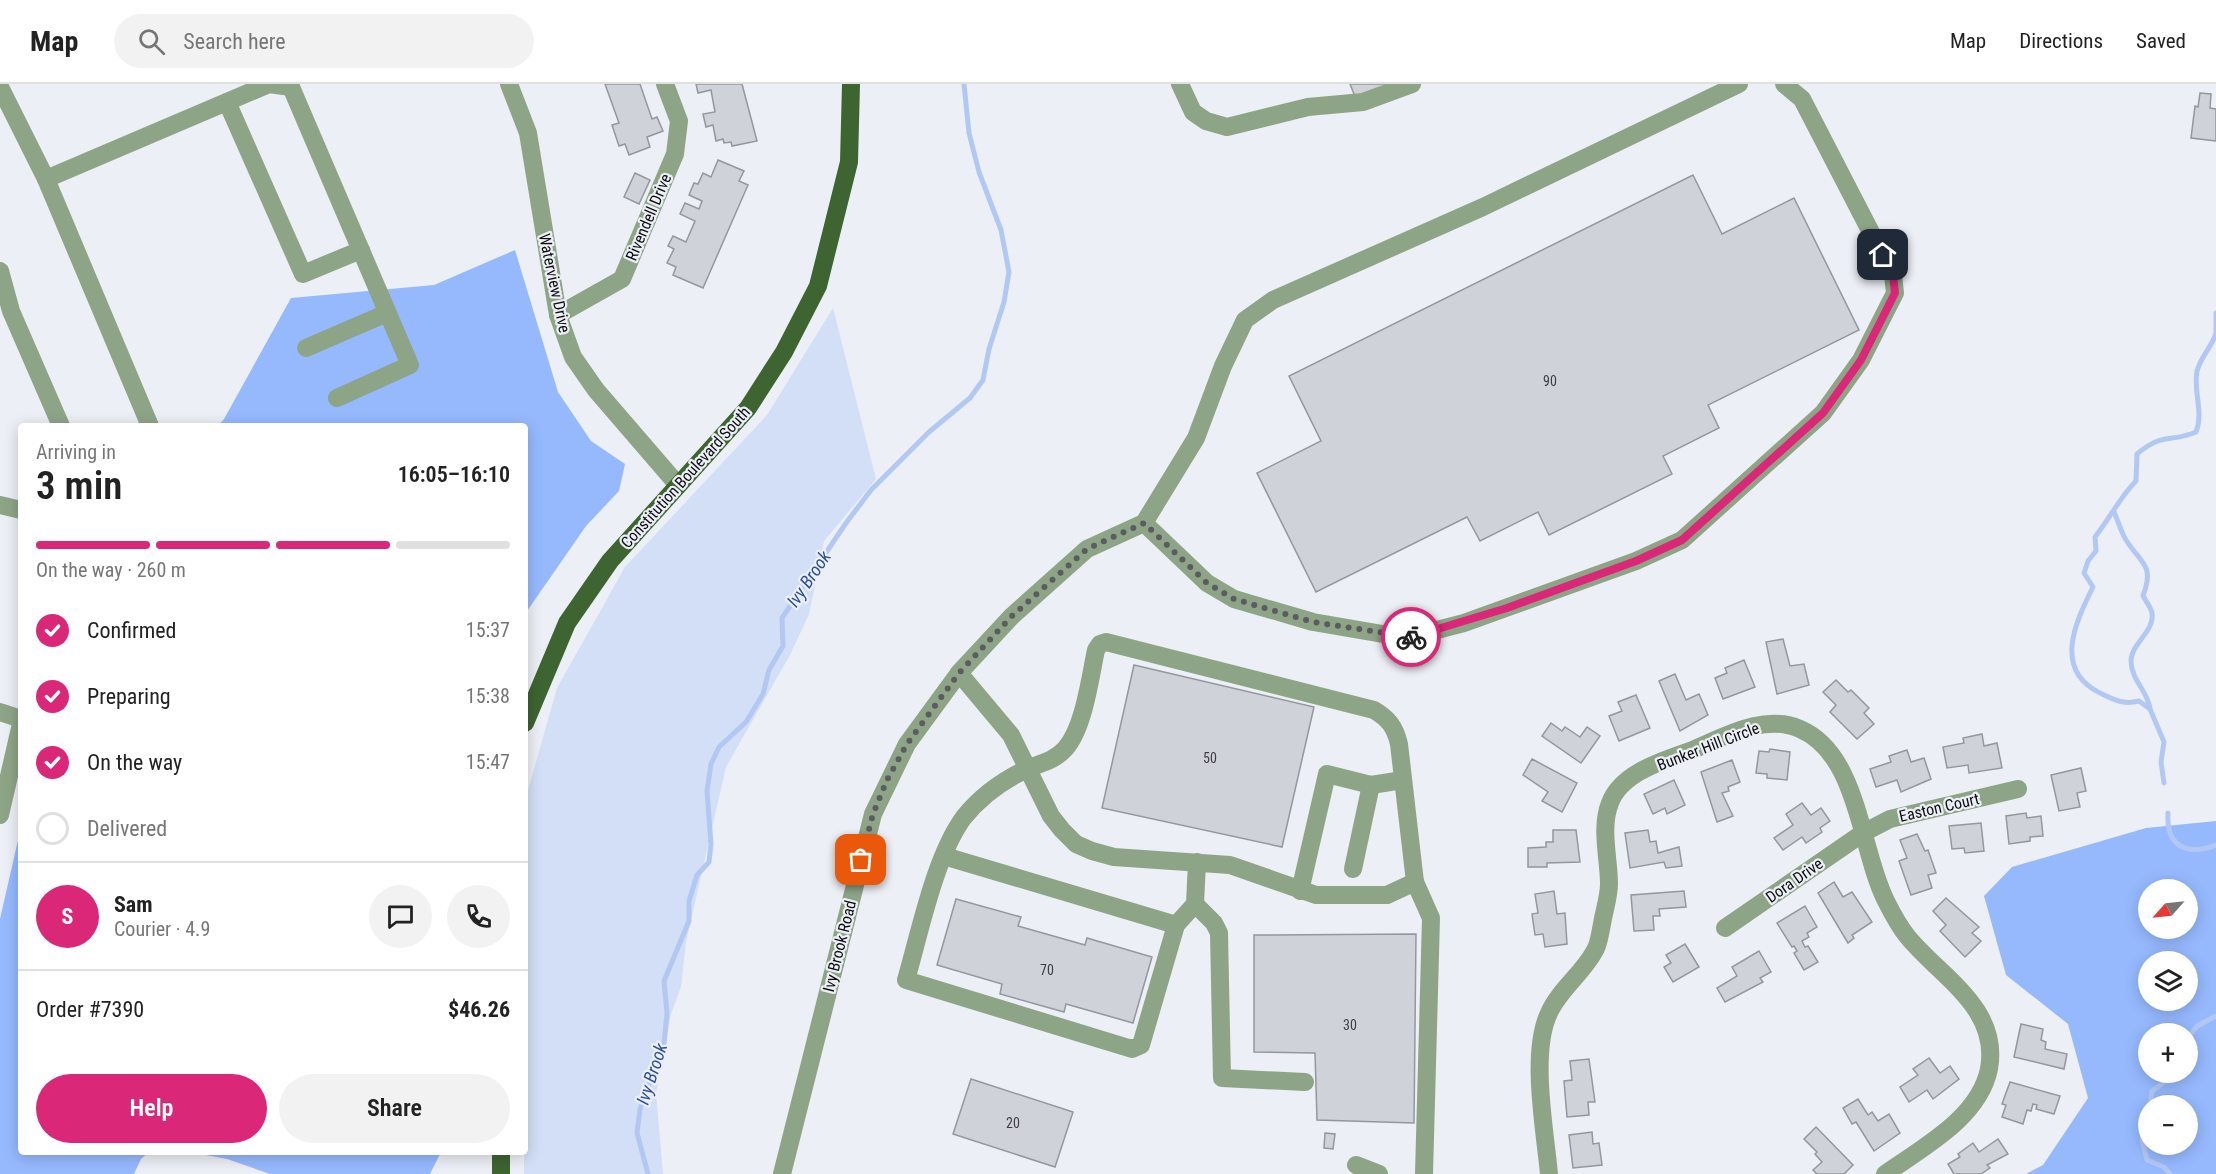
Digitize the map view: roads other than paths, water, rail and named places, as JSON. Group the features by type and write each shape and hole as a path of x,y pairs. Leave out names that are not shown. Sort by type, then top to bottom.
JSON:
{"main road":[{"name":"Constitution Boulevard South","path":"528,715 567,622 610,561 677,484 748,408 784,352 818,286 849,162 851,84"},
{"path":"501,1155 501,1174"}],"street":[{"path":"46,179 269,84 291,87 410,365 337,398"},
{"name":"Waterview Drive","path":"509,84 528,133 558,315 573,357 596,390 677,484"},
{"name":"Rivendell Drive","path":"558,315 622,279 675,154 678,121 666,84"},
{"path":"1180,84 1193,112 1206,121 1227,127 1308,107 1363,102 1412,84"},
{"path":"1739,84 1483,207 1273,300 1245,320 1223,366 1196,438 1144,523 1207,583 1234,599 1313,622 1406,638 1475,619 1636,561 1682,540 1823,413 1861,360 1895,293 1893,275 1802,99 1784,84"},
{"path":"0,87 46,179 149,423"},
{"path":"227,102 303,274 361,250"},
{"path":"0,271 11,311 60,423"},
{"path":"306,348 387,313"},
{"path":"0,506 18,509"},
{"name":"Ivy Brook Road","path":"782,1174 873,814 907,744 959,673 1012,616 1087,549 1144,523"},
{"path":"1197,862 1195,904 1176,925 1141,1045 1132,1049 906,980 953,832 966,815 1004,782 1055,758 1066,748 1078,722 1096,650 1100,644 1106,642 1374,710 1394,725 1399,744 1415,882 1431,918 1424,1174"},
{"path":"959,673 1011,735 1051,816 1076,844 1114,857 1230,865 1300,891 1337,897 1387,895 1415,882"},
{"path":"0,712 18,721"},
{"name":"Bunker Hill Circle","path":"1549,1174 1541,1095 1541,1034 1550,1010 1596,950 1610,889 1606,820 1610,802 1623,782 1658,763 1756,725 1780,722 1803,729 1827,747 1842,771 1885,899 1901,926 1977,1009 1989,1039 1989,1068 1981,1091 1969,1111 1885,1174"},
{"path":"0,815 18,735"},
{"path":"1300,891 1327,774 1371,785 1403,780"},
{"path":"1353,869 1371,785"},
{"name":"Easton Court","path":"1863,833 1890,819 2018,789"},
{"name":"Dora Drive","path":"1725,928 1863,833"},
{"path":"944,856 1176,925"},
{"path":"1195,904 1214,923 1219,933 1222,1078 1305,1082"},
{"path":"1356,1165 1379,1174"}],"waterway":[{"name":"Ivy Brook","path":"648,1174 637,1133 640,1109 664,1044 667,1013 664,981 689,921 689,901 697,875 709,862 711,844 707,791 711,764 719,747 746,722 763,694 769,670 783,646 782,618 846,523 871,490 929,432 970,398 983,380 989,349 1004,302 1009,272 1001,230 979,172 969,133 964,84"},
{"path":"2216,313 2216,333"},
{"path":"2164,783 2161,762 2164,742 2150,709 2139,701 2115,700 2085,683 2072,659 2072,645 2080,616 2093,587 2084,573 2088,561 2096,551 2095,537 2136,481 2137,454 2160,440 2196,432 2199,417 2197,371 2216,333"},
{"path":"2114,512 2124,537 2147,571 2148,577 2143,596 2151,611 2152,620 2135,649 2131,661 2134,674 2150,709"},
{"path":"2168,813 2171,834 2180,846 2196,849 2216,845"},
{"path":"2198,1025 2216,1016"},
{"path":"2151,1095 2152,1091 2163,1083"},
{"path":"2146,1155 2147,1160 2164,1167 2170,1174"}]}
